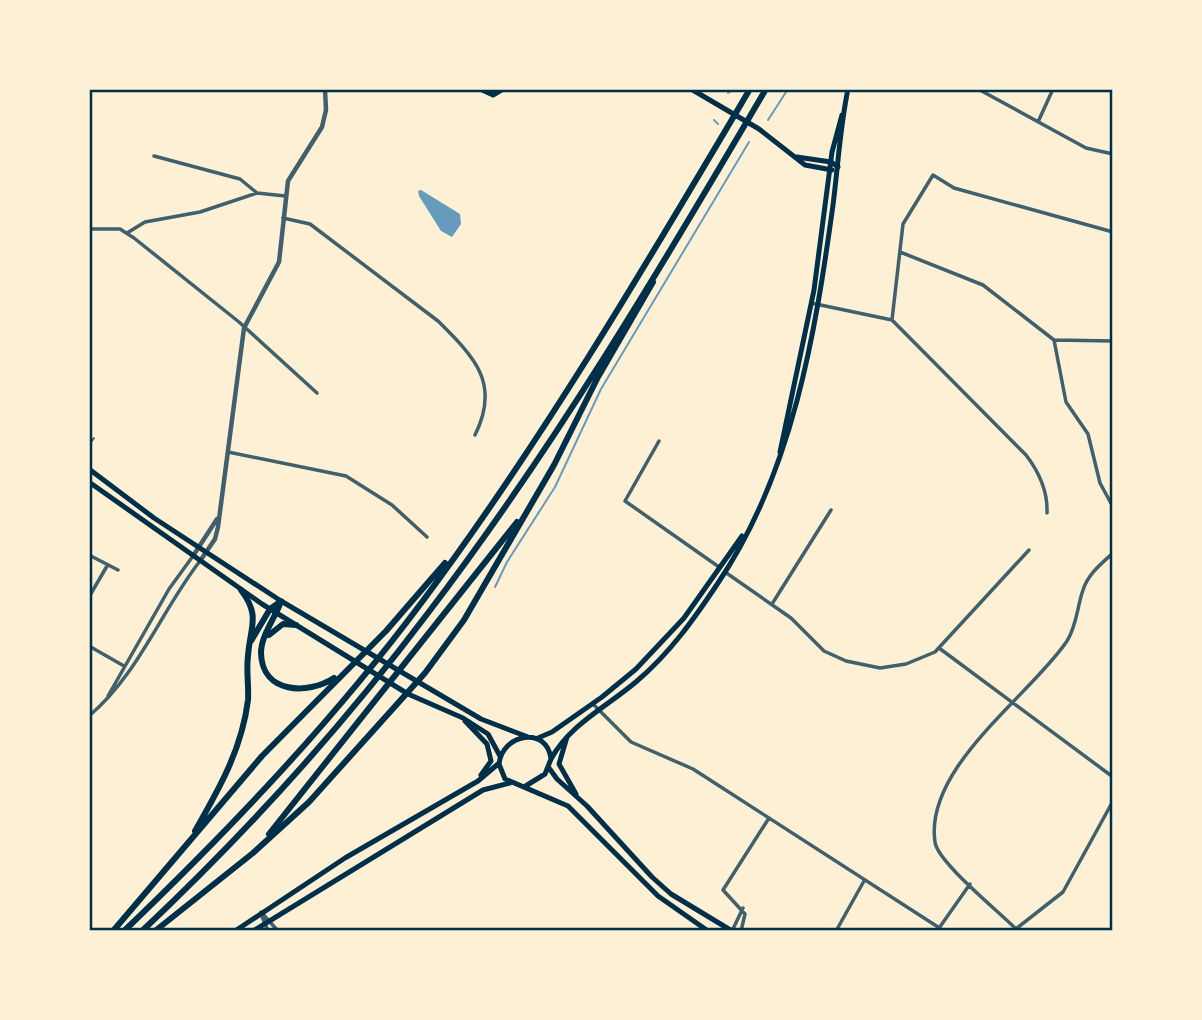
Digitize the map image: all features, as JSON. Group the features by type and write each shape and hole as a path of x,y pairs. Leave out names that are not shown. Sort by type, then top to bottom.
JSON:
{"highway":[{"path":"124,931 201,857 281,773 420,604 483,515 615,313 750,89"},
{"path":"142,931 290,781 410,638 494,523 658,268 766,89"},
{"path":"155,931 253,853 316,795 408,694 464,620 554,465 598,377 649,291 658,268"},
{"path":"253,853 305,792 530,503"},
{"path":"113,931 262,756 420,594 483,515"},
{"path":"185,847 222,784 239,743 248,699 254,611 241,590"},
{"path":"281,601 263,642 261,654 266,669 277,683 286,688 317,687 346,670"},
{"path":"250,644 270,609 281,601"},
{"path":"263,642 279,625 296,625"}],"main road":[{"path":"480,89 493,95 503,89"},
{"path":"691,89 759,129 805,166 830,171 838,167"},
{"path":"551,759 569,734 639,680 670,648 725,572 746,531 779,456 814,304 838,167 842,115 848,89"},
{"path":"814,304 836,128 842,115"},
{"path":"797,157 831,162 838,167"},
{"path":"89,469 123,496 207,553 405,676 491,724 538,738 552,732 593,704 622,681 663,641 746,531"},
{"path":"89,482 270,609 408,694 463,718 492,738 500,756"},
{"path":"463,718 487,744 491,756 489,765 471,784"},
{"path":"569,734 559,764 578,797"},
{"path":"528,737 508,743 500,756 499,764 503,776 510,783 547,794 577,812 658,896 708,931"},
{"path":"524,787 541,778 550,768 549,749 538,738"},
{"path":"235,931 261,912 471,784 499,764"},
{"path":"550,768 557,779 578,797 652,877 671,894 732,931"},
{"path":"253,931 483,790 510,783"}],"street":[{"path":"89,716 130,671 177,589 207,553 215,539 244,328 279,262 285,195 291,176 322,127 326,110 325,89"},
{"path":"978,89 1087,148 1113,154"},
{"path":"1038,122 1053,89"},
{"path":"154,156 240,179 257,193"},
{"path":"892,320 903,224 933,176 954,188 1113,232"},
{"path":"126,233 145,222 200,212 257,193 285,195"},
{"path":"283,218 310,224 438,321 468,353 488,391 482,420 475,435"},
{"path":"89,229 111,228 126,233 244,328 317,393"},
{"path":"900,252 983,285 1054,340 1113,341"},
{"path":"814,304 892,320 1026,455 1040,475 1048,501 1047,513"},
{"path":"1054,340 1066,402 1088,434 1100,482 1113,507"},
{"path":"659,441 625,502 795,621 824,651 860,666 880,668 906,664 939,648 1028,550"},
{"path":"226,452 346,476 392,505 427,537"},
{"path":"772,604 831,510"},
{"path":"108,696 169,589 200,548 217,519"},
{"path":"1113,552 1086,581 1069,638 985,730 950,781 936,818 935,843 939,855 1017,930 1063,892 1113,801"},
{"path":"89,555 117,570"},
{"path":"89,597 107,566"},
{"path":"89,646 130,671"},
{"path":"939,648 1113,777"},
{"path":"593,704 631,742 693,769 938,929 970,884"},
{"path":"741,931 746,919 743,908 724,893 724,886 769,818"},
{"path":"836,931 864,881"},
{"path":"732,931 743,908"},
{"path":"261,912 278,931"},
{"path":"261,912 263,924 268,931"}],"lane":[{"path":"89,445 94,438"}],"water":[{"path":"421,190 460,214 461,224 452,237 441,231 419,196 418,191"}],"waterway":[{"path":"728,93 735,89"},
{"path":"768,120 788,89"},
{"path":"714,120 718,124"},
{"path":"495,587 507,562 555,487 601,389 749,142"}]}
